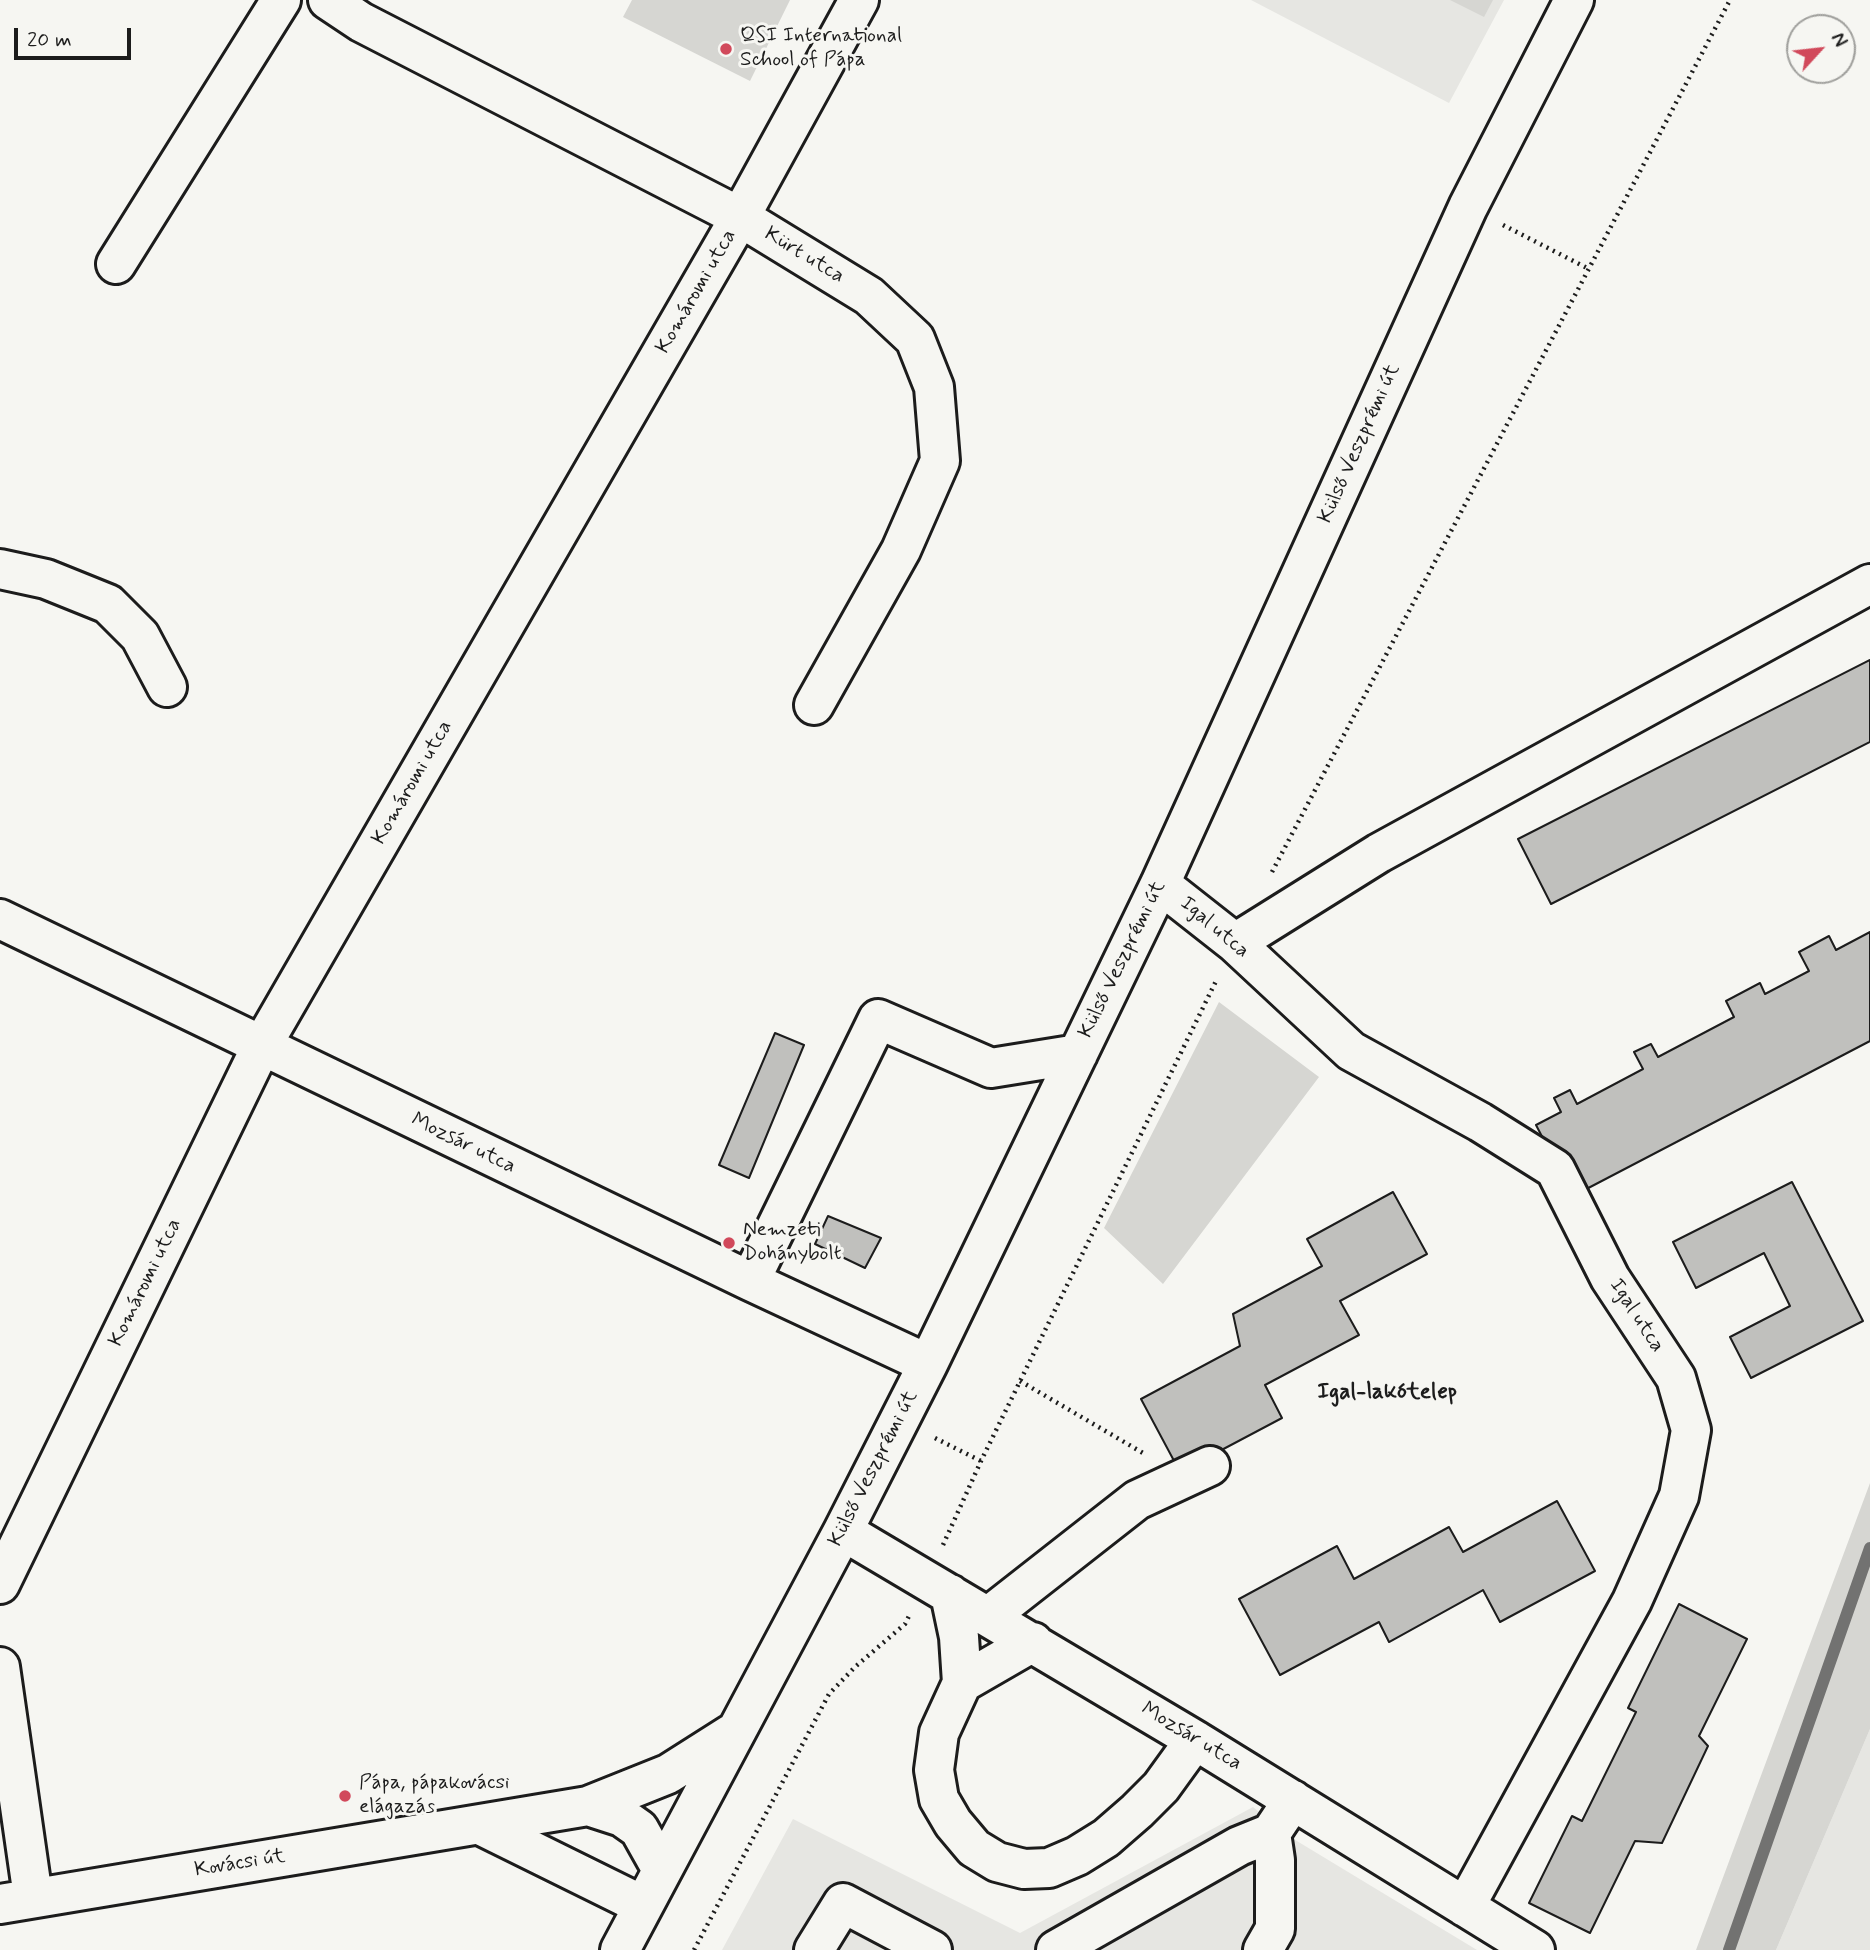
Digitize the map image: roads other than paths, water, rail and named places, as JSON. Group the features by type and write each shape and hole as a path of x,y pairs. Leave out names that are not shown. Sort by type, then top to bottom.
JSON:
{"street":[{"path":"116,264 281,0"},
{"name":"Kürt utca","path":"328,0 361,22 740,217 869,296 915,338 934,387 940,461 901,551 814,705"},
{"name":"Komáromi utca","path":"0,1584 261,1047 740,217 859,0"},
{"name":"Külső Veszprémi út","path":"620,1950 843,1531 928,1364 1160,884 1468,207 1574,0"},
{"path":"0,569 46,579 108,604 140,636 167,687"},
{"path":"1235,943 1379,853 1870,584"},
{"name":"Igal utca","path":"1160,884 1235,943 1351,1051 1480,1122 1555,1169 1611,1278 1676,1378 1691,1430 1679,1496 1632,1601 1465,1907"},
{"name":"Mozsár utca","path":"0,919 261,1047 928,1364"},
{"path":"750,1281 878,1019 991,1068 1078,1054"},
{"path":"989,1616 1137,1500 1198,1472"},
{"name":"Mozsár utca","path":"843,1531 1195,1740 1535,1950"},
{"path":"950,1594 959,1636 961,1683 939,1733 934,1770 939,1799 953,1823 974,1848 997,1862 1024,1869 1049,1868 1077,1856 1106,1838 1161,1787 1195,1740"},
{"path":"961,1683 1033,1642"},
{"path":"0,1667 17,1901"},
{"name":"Kovácsi út","path":"17,1901 588,1806 668,1774 734,1732"},
{"path":"1056,1950 1239,1846 1271,1833 1293,1800"},
{"path":"588,1806 622,1817 639,1829 662,1870"},
{"path":"480,1825 642,1905"},
{"path":"1263,1950 1275,1929 1275,1860 1271,1833"},
{"path":"814,1950 843,1903 932,1950"}],"waterway":[{"path":"1729,1950 1870,1548"}],"place":[{"name":"QSI International School of Pápa","path":"726,49"},
{"name":"Nemzeti Dohánybolt","path":"729,1243"},
{"name":"Pápa, pápakovácsi elágazás","path":"345,1796"}],"district":[{"name":"Igal-lakótelep","path":"1387,1393"}]}
